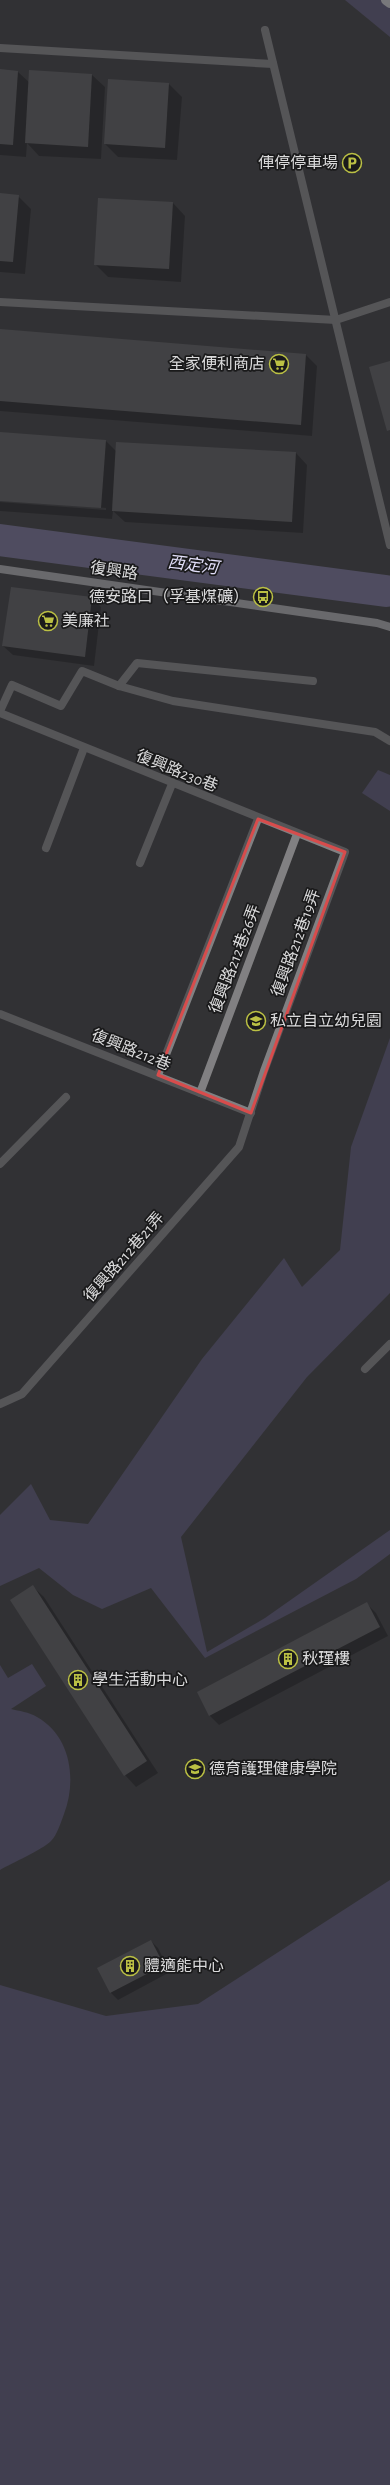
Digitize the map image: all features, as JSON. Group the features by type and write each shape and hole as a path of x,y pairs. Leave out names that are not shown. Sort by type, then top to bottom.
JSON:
{"main road":[{"path":"386,0 390,3"}],"street":[{"path":"265,30 390,544"},
{"path":"0,48 273,64"},
{"path":"0,302 336,320 390,302"},
{"name":"復興路","path":"0,569 369,621 390,626"},
{"path":"119,686 137,663 313,681"},
{"path":"0,712 12,685 61,706 82,671 119,686 173,701 375,732 390,741"},
{"name":"復興路230巷","path":"0,712 258,819 345,852"},
{"path":"46,848 84,748"},
{"path":"140,863 172,784"},
{"path":"158,1075 258,819"},
{"name":"復興路212巷26弄","path":"200,1093 297,834"},
{"name":"復興路212巷19弄","path":"251,1113 345,852"},
{"name":"復興路212巷","path":"0,1014 158,1075 251,1113"},
{"path":"0,1164 66,1097"},
{"name":"復興路212巷21弄","path":"0,1404 22,1394 239,1147 251,1113"},
{"path":"365,1369 390,1344"}],"highlighted area":[{"path":"258,819 345,852 251,1113 158,1075"}],"shaded area":[{"path":"345,0 390,0 390,37"},
{"path":"378,770 390,775 390,811 362,793"},
{"path":"390,1038 390,1293 307,1377 181,1537 207,1652 265,1618 390,1530 390,1554 356,1579 205,1658 151,1588 102,1609 73,1595 39,1568 0,1586 0,1515 31,1484 50,1520 88,1524 202,1359 284,1258 302,1287 340,1250 351,1147"},
{"path":"32,1664 46,1686 11,1709 34,1715 48,1725 57,1735 64,1747 68,1760 70,1787 68,1801 59,1828 51,1841 47,1845 0,1870 0,1665 8,1678"},
{"path":"390,1880 390,2485 0,2485 0,1985 106,2016 198,2004"}],"building":[{"path":"0,69 18,71 13,145 0,144"},
{"path":"29,70 92,74 88,147 25,143"},
{"path":"108,79 169,83 165,148 104,144"},
{"path":"0,193 19,195 13,262 0,261"},
{"path":"98,198 173,202 169,269 94,265"},
{"path":"0,329 306,354 301,425 0,401"},
{"path":"390,361 390,430 387,431 369,367"},
{"path":"0,432 106,440 101,508 0,501"},
{"path":"116,442 296,452 292,522 112,511"},
{"name":"美廉社","path":"11,587 92,597 85,657 2,646"},
{"name":"學生活動中心","path":"33,1585 147,1761 124,1776 10,1600"},
{"name":"秋瑾樓","path":"367,1602 380,1627 209,1716 197,1692"},
{"name":"體適能中心","path":"151,1940 164,1965 110,1993 97,1968"}],"waterway":[{"name":"西定河","path":"0,540 386,591"}],"place":[{"name":"俥停停車場","path":"352,163"},
{"name":"全家便利商店","path":"279,364"},
{"name":"德安路口（孚基煤礦）","path":"263,597"},
{"name":"美廉社","path":"48,621"},
{"name":"私立自立幼兒園","path":"256,1021"},
{"name":"秋瑾樓","path":"288,1659"},
{"name":"學生活動中心","path":"78,1680"},
{"name":"德育護理健康學院","path":"195,1769"},
{"name":"體適能中心","path":"130,1966"}]}
